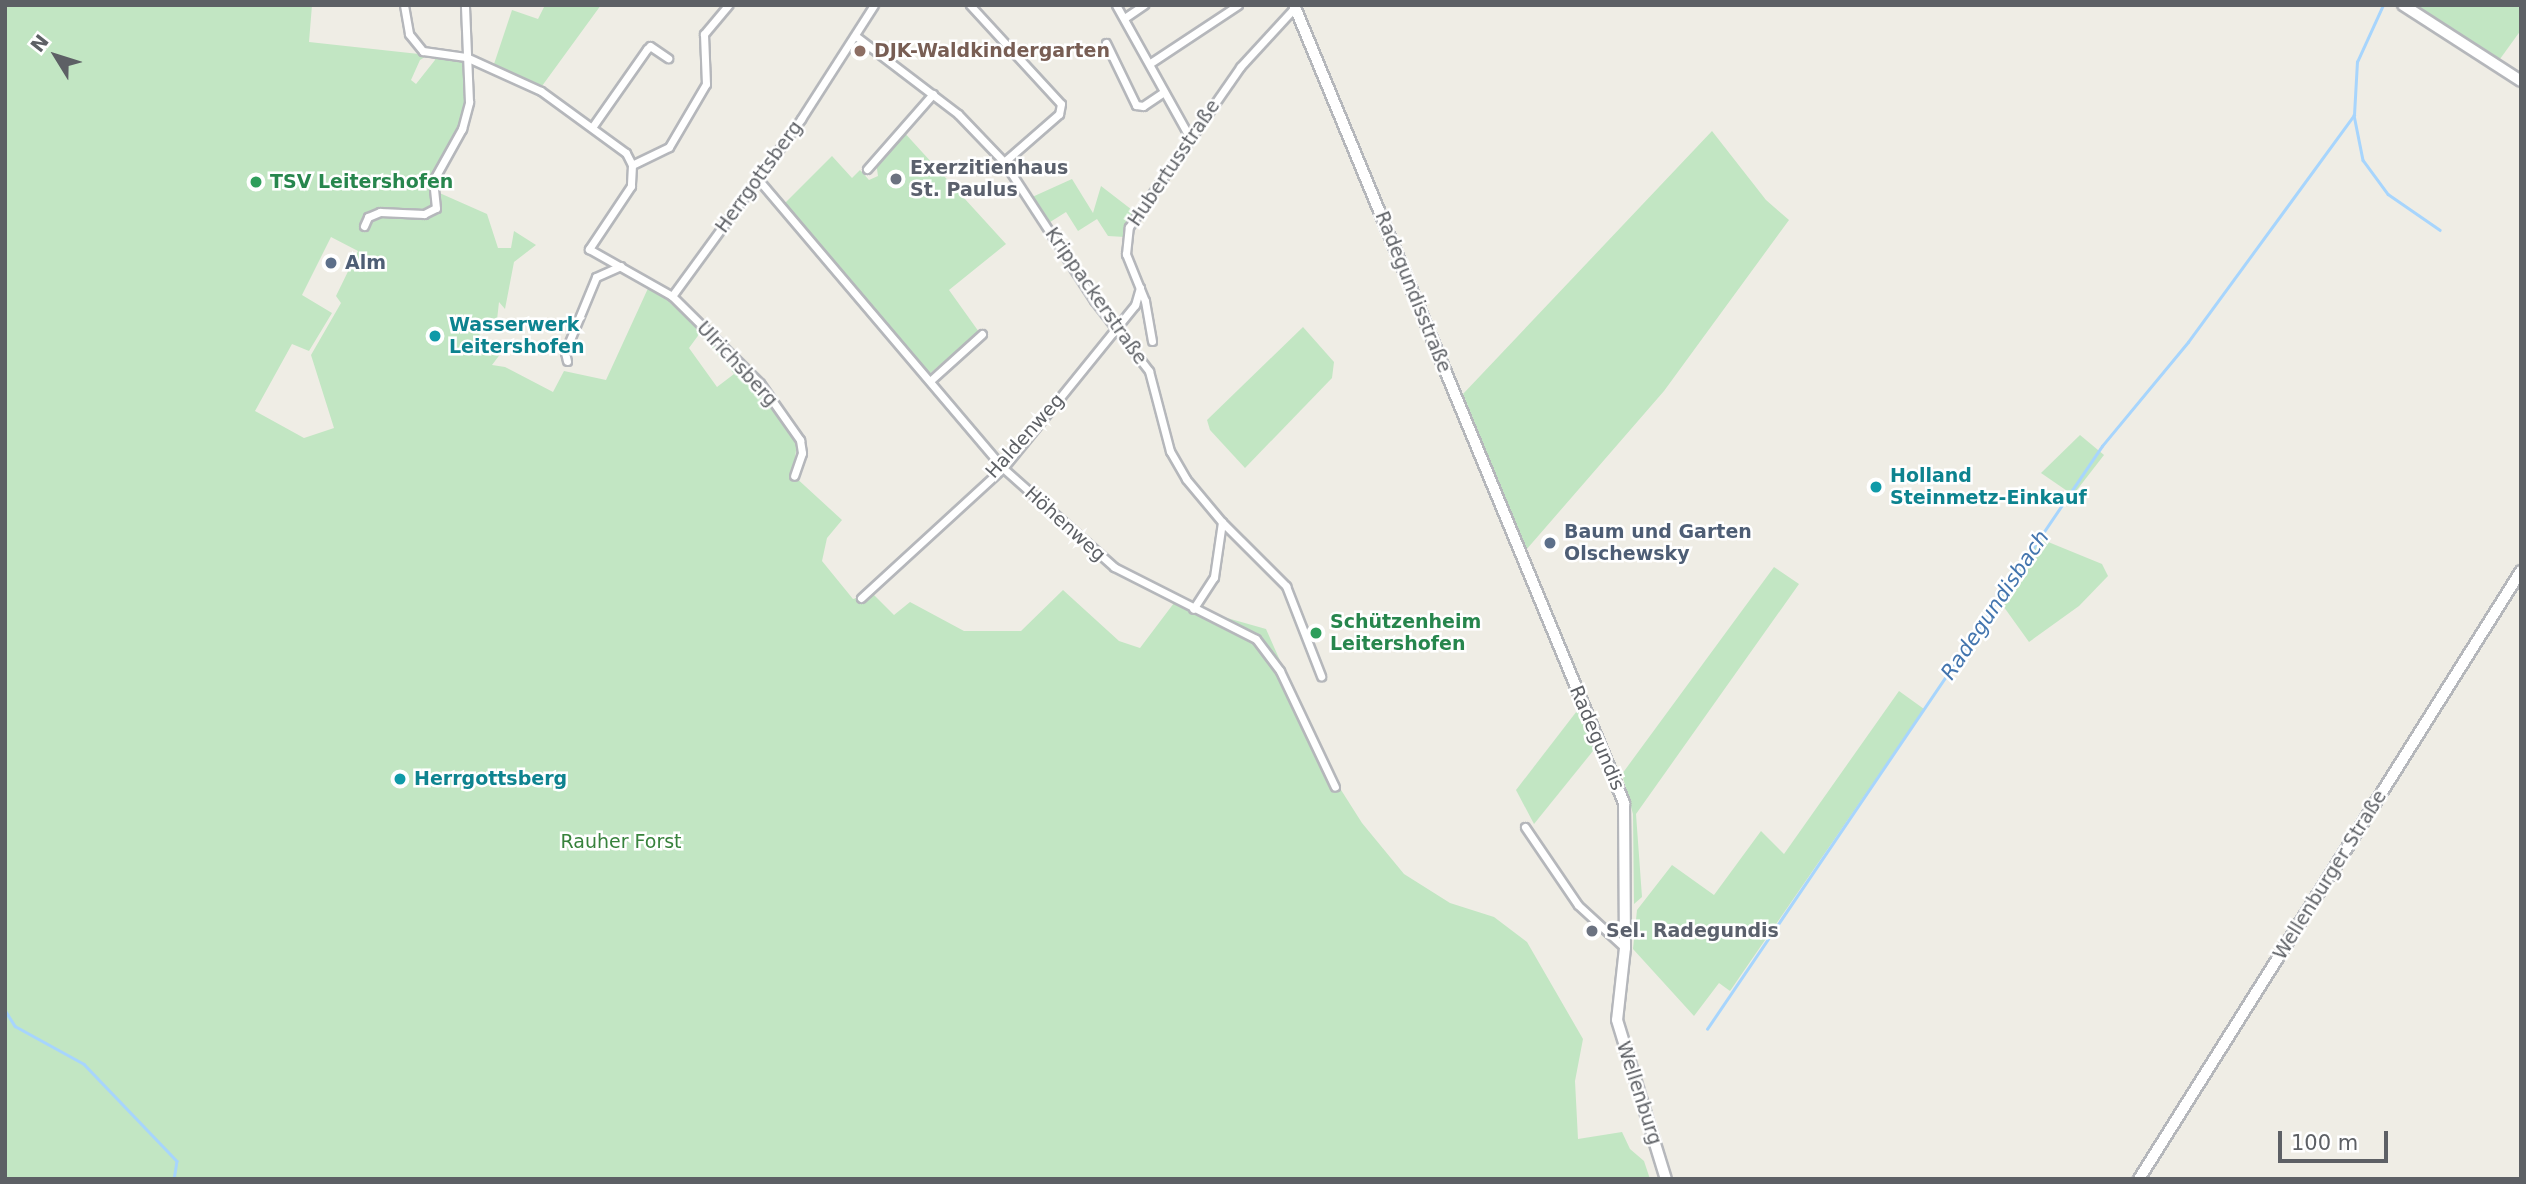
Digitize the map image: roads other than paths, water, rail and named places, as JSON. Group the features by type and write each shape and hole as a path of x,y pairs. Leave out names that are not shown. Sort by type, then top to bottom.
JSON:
{"street":[{"path":"404,5 410,34 423,51 466,57 541,91 617,142 632,165 631,186 589,249 672,296"},
{"path":"364,226 369,218 380,212 424,214 436,208 433,181 462,129 468,102 465,5"},
{"path":"632,165 669,147 706,84 704,34 728,5"},
{"name":"Herrgottsberg","path":"672,296 857,37 874,5"},
{"path":"970,5 1061,104 1059,114 1004,162"},
{"path":"1116,5 1152,62 1164,92 1189,136"},
{"path":"1126,17 1144,5"},
{"path":"1152,62 1238,5"},
{"path":"2403,5 2521,81"},
{"name":"Hubertusstraße","path":"1152,341 1140,288 1126,254 1129,227 1189,136 1240,67 1295,6"},
{"name":"Radegundisstraße","path":"1295,6 1530,578"},
{"name":"Krippackerstraße","path":"857,37 933,94 1004,162 1115,328 1149,371 1170,451 1186,479 1222,522"},
{"path":"1106,43 1136,105 1143,106 1164,92"},
{"path":"593,126 650,46 668,58"},
{"path":"867,169 933,94"},
{"name":"Höhenweg","path":"757,178 1003,468 1114,567 1256,639 1280,671 1335,787"},
{"path":"567,361 565,352 596,277 622,266"},
{"name":"Haldenweg","path":"862,598 1003,468 1135,305 1140,288"},
{"name":"Ulrichsberg","path":"672,296 760,383 791,426 802,446 794,476"},
{"path":"930,381 982,334"},
{"path":"1193,609 1214,577 1222,522"},
{"path":"1222,522 1286,586 1321,676"},
{"name":"Wellenburger Straße","path":"2138,1179 2521,570"},
{"name":"Radegundis","path":"1530,578 1624,803 1625,948 1617,1006"},
{"path":"1525,827 1578,905 1625,948"},
{"name":"Wellenburg","path":"1617,1006 1622,1045 1666,1179"}],"waterway":[{"name":"Radegundisbach","path":"1707,1029 2102,446 2188,342 2354,115 2357,62 2383,5"},
{"path":"2354,115 2363,160 2388,194 2440,230"},
{"path":"5,1010 15,1026 84,1064 177,1161 174,1179"}],"place":[{"name":"DJK-Waldkindergarten","path":"860,51"},
{"name":"Exerzitienhaus St. Paulus","path":"896,179"},
{"name":"TSV Leitershofen","path":"256,182"},
{"name":"Alm","path":"331,263"},
{"name":"Wasserwerk Leitershofen","path":"435,336"},
{"name":"Holland Steinmetz-Einkauf","path":"1876,487"},
{"name":"Baum und Garten Olschewsky","path":"1550,543"},
{"name":"Schützenheim Leitershofen","path":"1316,633"},
{"name":"Herrgottsberg","path":"400,779"},
{"name":"Sel. Radegundis","path":"1592,931"}],"park label":[{"name":"Rauher Forst","path":"621,842"}]}
